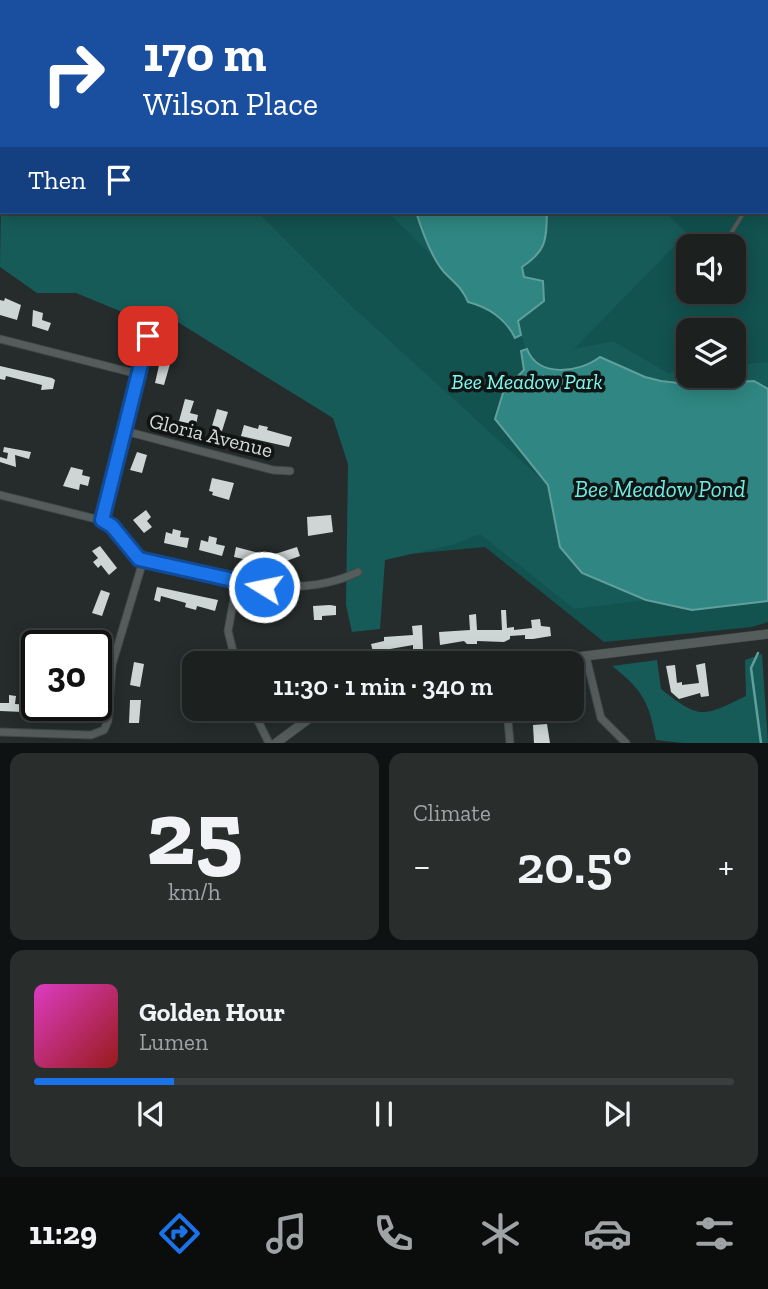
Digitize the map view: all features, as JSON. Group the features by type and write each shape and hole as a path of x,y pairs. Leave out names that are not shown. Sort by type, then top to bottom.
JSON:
{"street":[{"path":"102,520 148,336"},
{"path":"0,340 138,374"},
{"name":"Gloria Avenue","path":"125,431 273,470 290,471"},
{"path":"0,495 102,520 112,526 132,554 143,561 237,582 264,587 289,587 339,582 358,572"},
{"path":"0,732 91,735 104,730 108,721 112,665 143,561"},
{"path":"233,651 228,632 237,582"},
{"path":"626,743 601,718 586,657 768,634"},
{"path":"258,721 270,743"},
{"path":"276,743 306,721"},
{"path":"508,721 510,743"}],"lane":[{"path":"731,234 743,214"}],"green space":[{"name":"Bee Meadow Park","path":"260,214 768,214 768,622 752,627 604,642 485,547 377,557 360,314"}],"shaded area":[{"path":"1,214 260,214 357,311 548,485 560,547 582,573 646,600 574,609 480,534 455,544 385,560 380,629 352,632 346,605 348,464 333,418 163,313 149,323 76,293 37,293 0,267"},
{"path":"390,214 417,214 438,262"},
{"path":"547,214 667,214 687,233 676,234 676,244 574,349 613,341 668,373 676,372 676,383 645,377 600,357 585,365 565,370 546,369 531,359 518,321 544,301 524,277 521,267 536,256 543,244"},
{"path":"768,362 768,389 754,381 746,381 746,365"},
{"path":"762,654 768,743 683,743 656,740 651,716 643,698 631,682 612,666 657,660 661,689 685,706 702,712 720,708 746,696 745,660"}],"water":[{"path":"417,214 547,214 544,244 522,267 524,277 543,281 544,301 518,321 521,335 515,338 507,325 496,315 468,302 435,259"},
{"name":"Bee Meadow Pond","path":"527,349 540,365 560,370 581,367 600,357 645,377 676,383 676,388 746,388 746,381 754,381 768,389 768,601 692,610 646,600 582,573 560,547 548,485 495,419 504,390 524,370 521,351"}],"building":[{"path":"5,298 21,305 17,320 0,315 0,300 4,301"},
{"path":"33,310 43,313 42,320 51,323 48,331 32,326"},
{"path":"160,361 170,364 164,385 155,383"},
{"path":"0,366 52,378 55,380 53,389 41,390 42,385 6,376 5,380 0,379"},
{"path":"185,399 194,401 190,413 198,415 196,425 179,421"},
{"path":"217,409 228,412 222,431 212,426"},
{"path":"244,425 258,429 259,425 268,427 267,430 292,437 289,447 241,436"},
{"path":"4,447 31,452 29,459 15,455 16,467 0,462 0,457 7,459 8,453 3,452"},
{"path":"137,452 147,455 142,473 130,470"},
{"path":"71,467 83,470 82,475 90,477 88,486 80,484 79,490 63,486"},
{"path":"212,478 234,483 229,500 212,495 213,492 209,491"},
{"path":"146,510 151,517 147,521 152,527 144,533 133,520"},
{"path":"331,515 333,532 308,536 307,517"},
{"path":"173,529 181,531 180,537 189,538 187,548 164,543 166,532 172,534"},
{"path":"209,536 217,538 216,544 225,546 222,556 199,550 201,540 208,542"},
{"path":"100,546 117,568 109,575 101,565 98,568 93,562 98,558 92,551"},
{"path":"236,547 259,553 257,562 234,557"},
{"path":"297,547 300,556 278,564 275,554"},
{"path":"157,587 218,600 215,611 197,606 196,610 185,607 186,603 161,596 160,602 154,600"},
{"path":"101,590 110,593 102,616 92,613"},
{"path":"313,606 336,606 336,615 322,616 322,620 314,620"},
{"path":"282,608 282,619 253,620 253,609"},
{"path":"501,610 506,610 507,628 532,628 531,620 540,619 541,626 550,627 551,636 525,639 525,635 510,636 510,639 504,642 477,641 477,644 467,644 464,641 440,645 439,632 470,630 469,615 476,614 477,630 502,630"},
{"path":"422,625 423,649 413,650 413,645 373,651 371,644 384,641 384,637 413,635 412,626"},
{"path":"134,662 144,664 140,687 130,685"},
{"path":"705,663 709,696 701,697 700,693 679,699 671,692 666,666 675,665 677,683 682,682 682,685 699,683 696,665"},
{"path":"9,695 16,696 15,704 21,704 21,712 0,711 0,703 9,703"},
{"path":"130,700 141,700 139,723 129,723"},
{"path":"547,724 550,743 534,743 533,725"}],"waterway":[{"path":"758,653 751,668 761,743"}],"route":[{"path":"148,336 102,520 112,526 132,554 139,559 264,587"}]}
